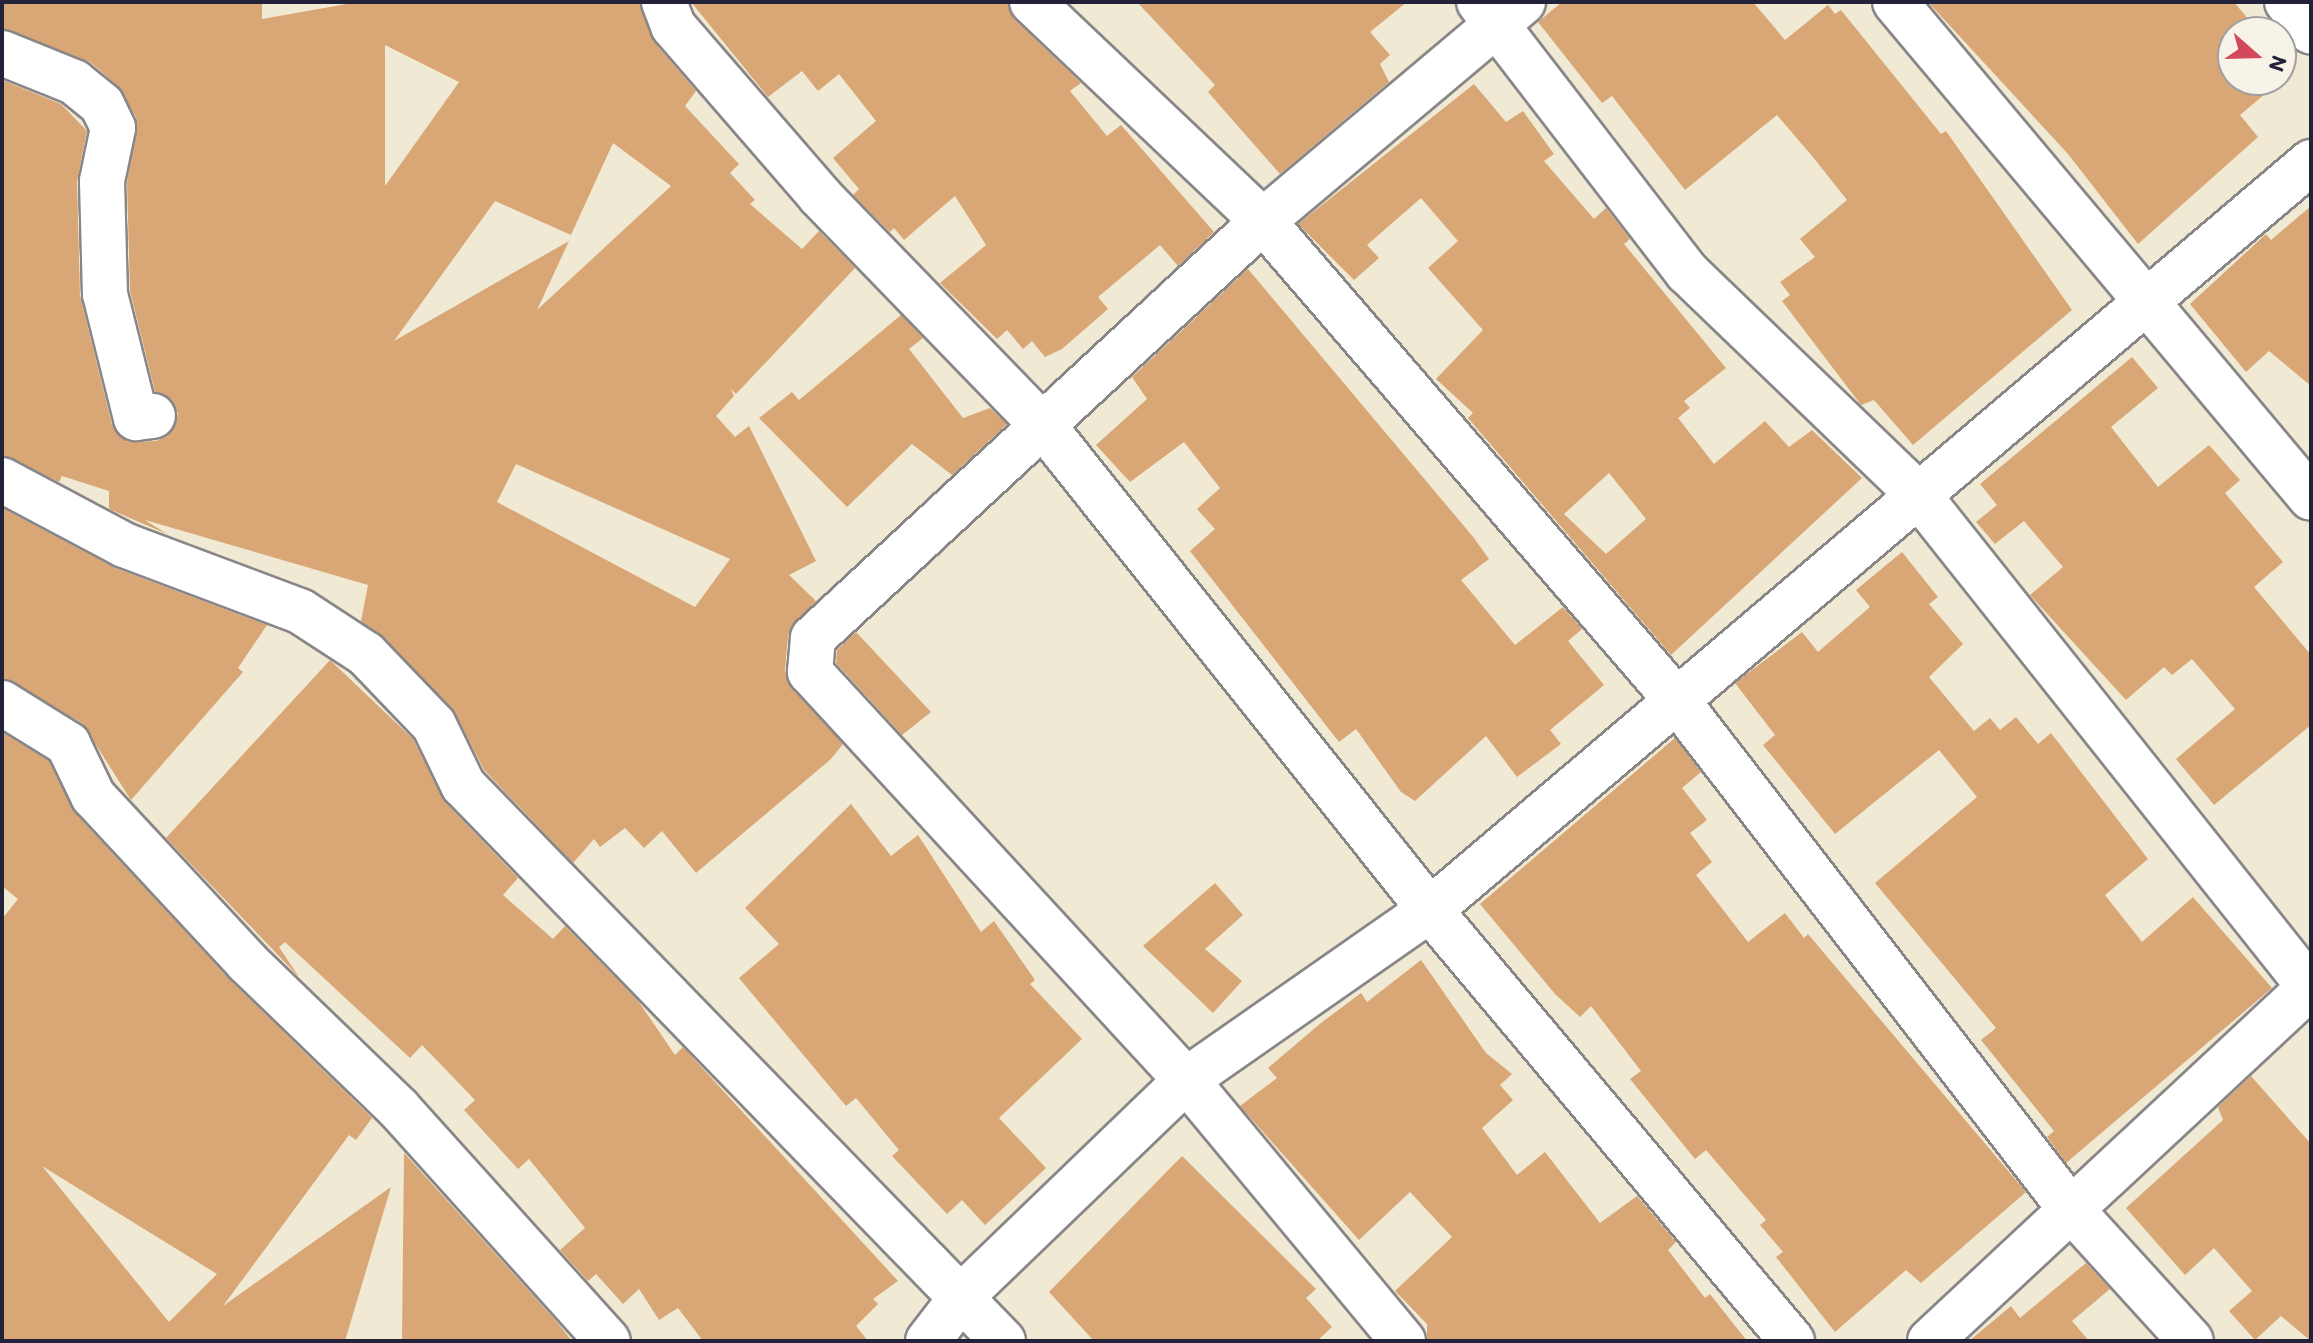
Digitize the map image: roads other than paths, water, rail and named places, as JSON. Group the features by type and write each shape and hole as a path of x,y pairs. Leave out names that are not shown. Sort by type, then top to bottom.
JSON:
{"street":[{"path":"664,2 673,26 820,196 1046,429 1430,910 1792,1341"},
{"path":"1032,2 1263,221 1679,703 2069,1207 2191,1341"},
{"path":"1895,2 2311,498"},
{"path":"2287,2 2311,32"},
{"path":"1403,1341 1186,1080 810,672 813,638 1046,429 1263,221 1499,9 1687,272 1916,492 2311,988 2069,1207 1930,1341"},
{"path":"2,53 74,82 102,105 113,128 102,181 105,294 136,418 153,416"},
{"path":"928,1341 964,1294 1186,1080 1430,910 1679,703 1916,492 2311,162"},
{"path":"2,480 124,545 300,611 366,654 434,725 463,785 964,1294 1003,1341"},
{"path":"2,703 68,744 93,796 247,962 399,1109 608,1341"}]}
